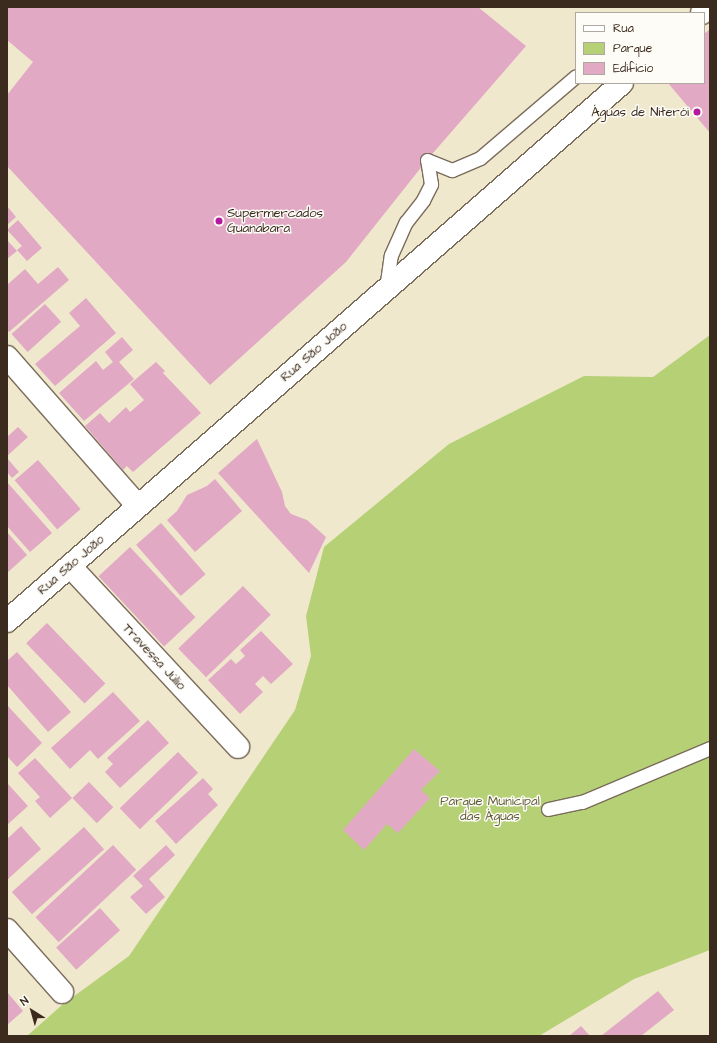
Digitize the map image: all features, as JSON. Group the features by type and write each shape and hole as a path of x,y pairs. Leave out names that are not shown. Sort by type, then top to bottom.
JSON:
{"street":[{"name":"Rua São João","path":"7,621 621,84"},
{"path":"7,357 138,506"},
{"name":"Travessa Júlio","path":"70,566 238,747"},
{"path":"7,930 62,992"}],"lane":[{"path":"386,289 391,254 406,222 423,200 431,184 428,160 452,170 480,158 575,77"},
{"path":"548,809 582,802 710,748"}],"green space":[{"name":"Parque Municipal das Águas","path":"710,335 710,950 634,979 539,1036 27,1036 62,1005 129,956 295,710 311,656 306,616 324,547 449,444 584,376 653,377"}],"building":[{"name":"Supermercados Guanabara","path":"7,7 478,7 526,46 427,160 346,262 210,385 7,166 7,95 33,62 7,40"},
{"name":"Águas de Niterói","path":"710,29 710,133 669,84 705,84 705,33"},
{"path":"7,206 16,217 7,225"},
{"path":"18,220 42,248 27,261 17,250 22,246 7,230"},
{"path":"7,240 17,251 7,259"},
{"path":"58,267 69,280 9,332 7,329 7,285 25,269 38,284"},
{"path":"86,298 116,333 55,386 35,364 80,326 69,313"},
{"path":"45,304 61,322 28,352 12,334"},
{"path":"122,337 133,350 119,362 134,379 84,421 59,393 96,361 103,370 113,362 105,352"},
{"path":"156,362 165,371 163,373 201,413 133,472 127,466 123,470 85,426 100,413 109,423 126,407 130,412 144,400 130,384"},
{"path":"18,427 28,437 7,456 7,437"},
{"path":"257,439 282,492 285,506 291,514 307,520 326,537 309,573 218,473"},
{"path":"7,458 19,472 12,478 7,472"},
{"path":"38,460 81,509 57,529 15,480"},
{"path":"215,479 242,511 195,552 167,520 177,511 187,495 207,486"},
{"path":"7,482 52,533 30,552 7,526"},
{"path":"161,523 206,574 181,596 136,545"},
{"path":"7,532 27,555 7,573"},
{"path":"130,547 195,617 164,647 99,576"},
{"path":"243,586 271,615 206,677 178,649"},
{"path":"47,623 105,683 84,704 26,643"},
{"path":"261,631 293,664 271,684 263,676 255,684 263,692 240,714 208,680 231,659 236,664 245,656 240,650"},
{"path":"17,652 71,712 48,732 7,685 7,661"},
{"path":"113,692 140,721 98,759 90,750 70,769 51,748"},
{"path":"7,705 42,743 17,767 7,756"},
{"path":"148,720 169,743 120,788 105,772 113,764 107,758"},
{"path":"414,749 440,771 421,790 430,798 398,833 387,824 364,850 343,830"},
{"path":"178,752 198,773 140,829 120,808"},
{"path":"35,758 72,798 50,818 35,801 40,797 18,773"},
{"path":"203,778 213,789 208,794 218,805 176,844 155,821"},
{"path":"89,782 113,807 97,823 72,798"},
{"path":"8,784 28,806 7,825 7,785"},
{"path":"21,826 41,849 7,880 7,839"},
{"path":"84,827 104,849 32,914 12,892"},
{"path":"113,845 136,870 59,942 35,917"},
{"path":"166,845 175,855 149,879 165,897 146,914 130,897 143,886 133,876"},
{"path":"100,908 120,930 76,970 56,947"},
{"path":"658,991 674,1010 641,1036 601,1036"},
{"path":"7,992 23,1011 7,1025"},
{"path":"581,1026 590,1036 569,1036"}],"place":[{"name":"Águas de Niterói","path":"697,112"},
{"name":"Supermercados Guanabara","path":"219,221"}]}
